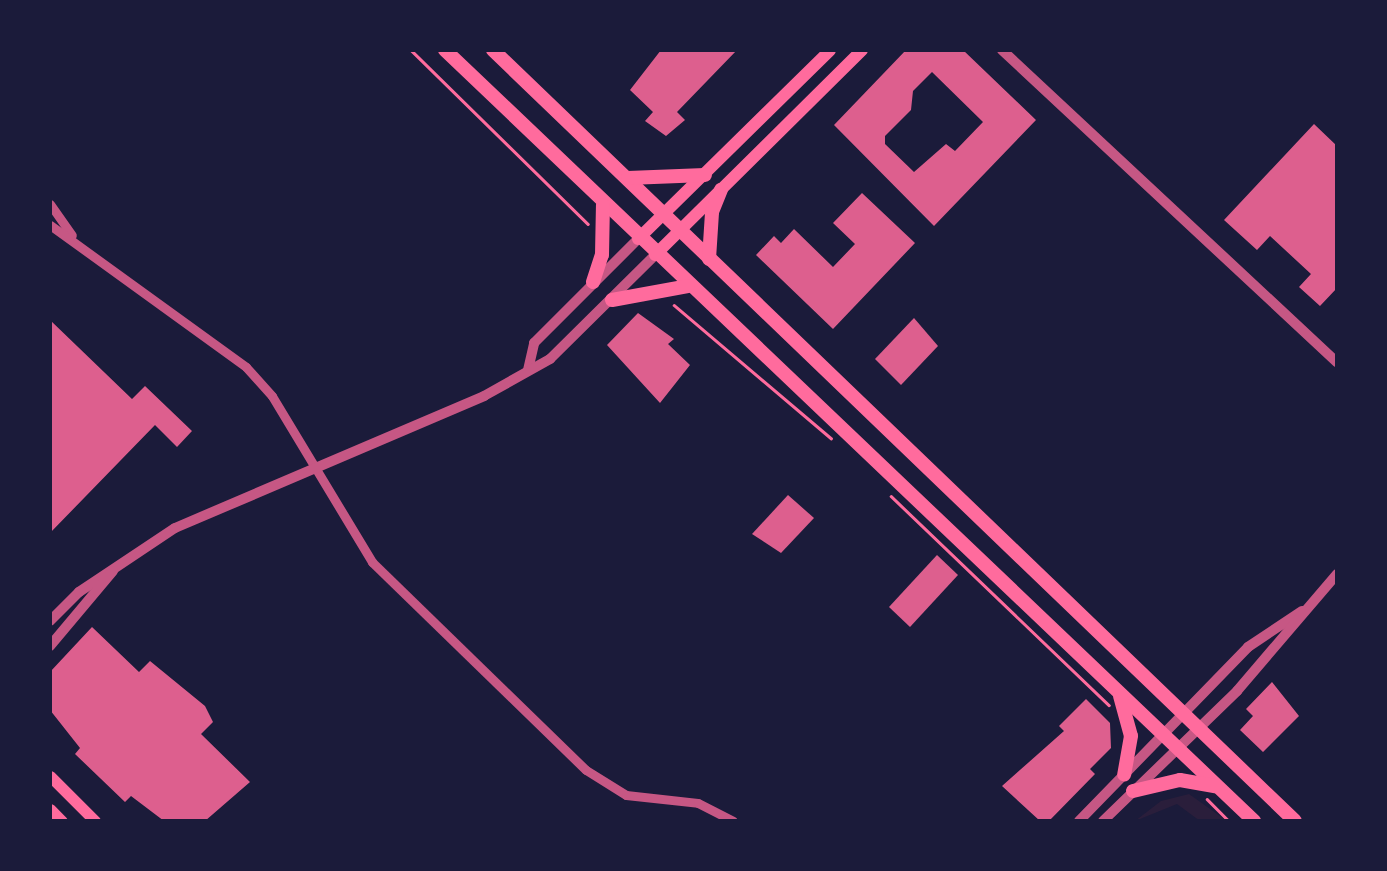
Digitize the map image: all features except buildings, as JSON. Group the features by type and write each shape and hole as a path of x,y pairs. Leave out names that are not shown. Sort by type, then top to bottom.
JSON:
{"highway":[{"path":"444,50 603,206 1254,821"},
{"path":"493,50 1294,821"},
{"path":"628,178 705,175"},
{"path":"709,259 712,212 721,190"},
{"path":"594,282 604,241 603,206"},
{"path":"612,300 657,288 688,286"},
{"path":"1118,690 1131,736 1124,774"},
{"path":"1133,791 1180,780 1218,786"}],"main road":[{"path":"638,238 830,50"},
{"path":"655,255 862,50"},
{"path":"50,776 96,821"},
{"path":"50,809 62,821"}],"street":[{"path":"1002,50 1337,362"},
{"path":"50,204 73,238"},
{"path":"50,224 246,367 272,396 372,562 586,770 626,796 698,804 733,821"},
{"path":"528,370 534,343 638,238"},
{"path":"50,620 117,566 175,528 484,396 550,359 655,255"},
{"path":"50,646 117,566"},
{"path":"1104,821 1264,662 1337,574"},
{"path":"1079,821 1262,634 1302,612"}],"path":[{"path":"411,50 577,210 592,241 604,241"},
{"path":"657,288 658,301 689,313 841,448"},
{"path":"885,490 1116,714"},
{"path":"1198,795 1229,821"}],"shaded area":[{"path":"1189,794 1227,821 1200,821 1177,804 1135,821 1161,801"}]}
